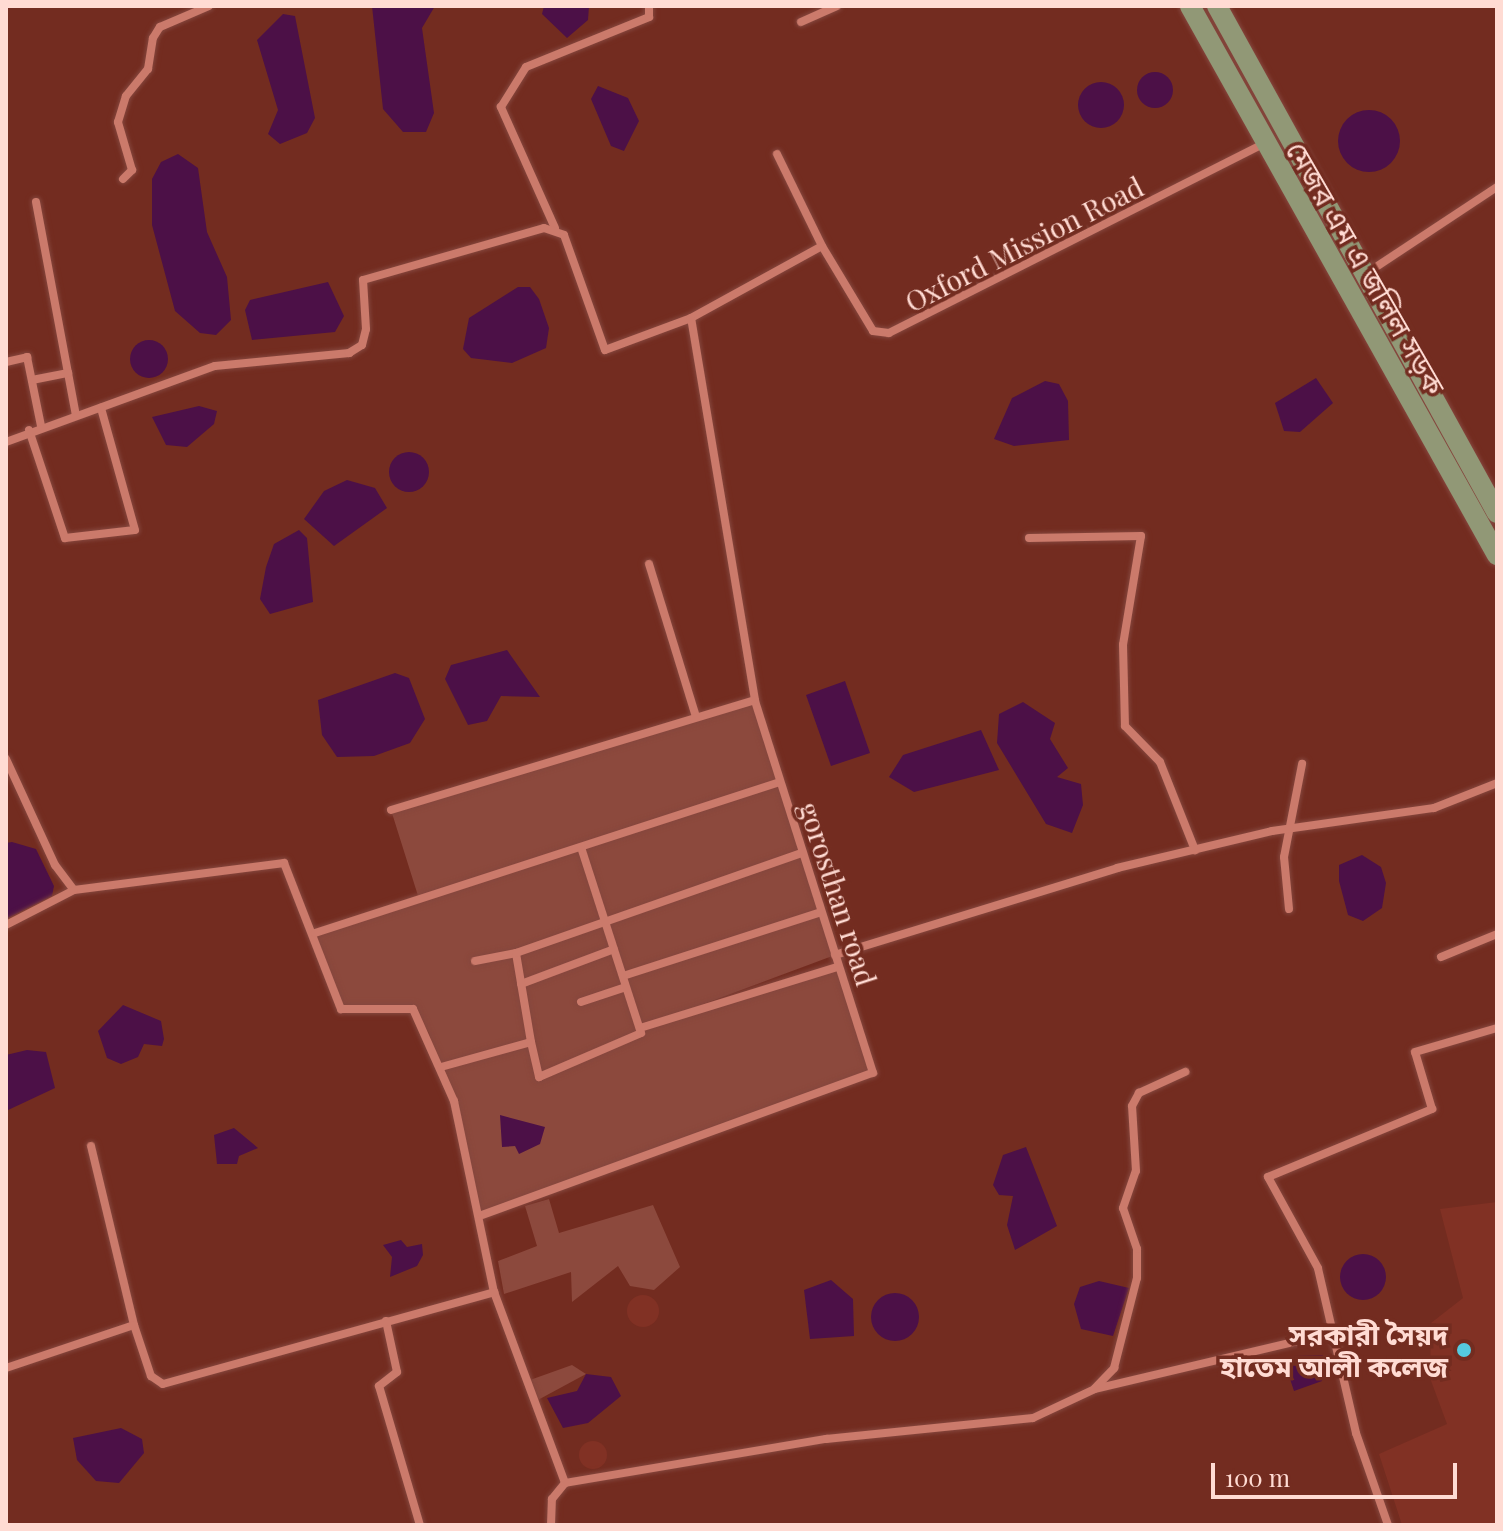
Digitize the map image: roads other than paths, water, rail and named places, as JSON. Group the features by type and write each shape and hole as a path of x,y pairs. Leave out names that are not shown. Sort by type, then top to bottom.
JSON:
{"main road":[{"name":"মেজর এম এ জলিল সড়ক","path":"1190,6 1263,145 1497,555"},
{"name":"মেজর এম এ জলিল সড়ক","path":"1217,6 1497,513"}],"street":[{"path":"123,179 132,170 118,122 126,96 148,69 153,38 160,27 209,6"},
{"path":"649,6 649,17 526,67 501,107 605,350 691,318 822,246 777,154"},
{"path":"801,22 837,6"},
{"name":"Oxford Mission Road","path":"822,246 873,331 889,333 1286,133"},
{"path":"1347,288 1497,187"},
{"path":"36,202 76,415"},
{"path":"6,442 29,430 101,408 215,366 349,353 362,345 366,329 363,280 555,228"},
{"name":"gorosthan road","path":"482,1215 873,1073 755,700 691,318"},
{"path":"6,362 27,357 41,426"},
{"path":"32,380 68,373"},
{"path":"29,430 65,538 135,530 101,408"},
{"path":"1029,538 1141,536 1123,645 1125,726 1160,762 1195,850"},
{"path":"649,564 696,717"},
{"path":"391,810 755,700"},
{"path":"6,759 55,865 74,890"},
{"path":"1289,909 1284,857 1295,828 1302,764"},
{"path":"315,933 779,782"},
{"path":"835,955 1195,850 1295,828 1434,808 1497,783"},
{"path":"581,847 640,1028"},
{"path":"475,961 516,953 802,853"},
{"path":"6,925 74,890 284,863 315,933 341,1009 413,1009 441,1067 482,1215 494,1292 565,1483"},
{"path":"623,976 821,912"},
{"path":"1441,957 1497,934"},
{"path":"521,984 614,949"},
{"path":"516,953 539,1077 640,1028 837,967"},
{"path":"581,1002 626,987"},
{"path":"1388,1525 1331,1333 1308,1242 1268,1177 1432,1109 1415,1052 1497,1028"},
{"path":"441,1067 531,1042"},
{"path":"1095,1389 1114,1368 1137,1278 1137,1249 1123,1208 1136,1171 1132,1106 1139,1093 1185,1072"},
{"path":"91,1146 134,1325 151,1376 163,1384 494,1292"},
{"path":"386,1321 397,1372 379,1386 420,1525"},
{"path":"6,1368 134,1325"},
{"path":"551,1525 552,1499 565,1483 826,1439 1033,1418 1095,1389 1331,1333"}],"place":[{"name":"সরকারী সৈয়দ হাতেম আলী কলেজ","path":"1464,1350"}]}
